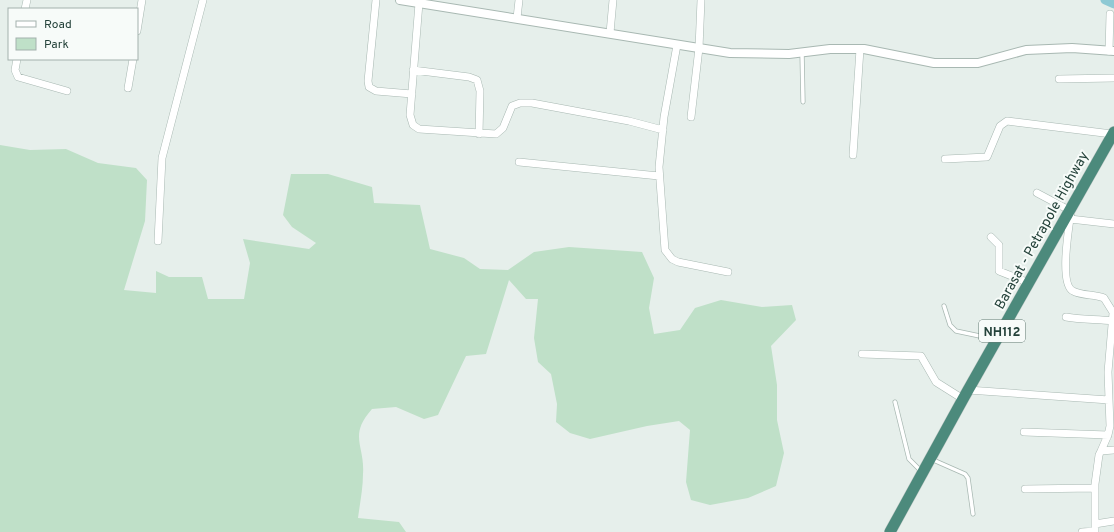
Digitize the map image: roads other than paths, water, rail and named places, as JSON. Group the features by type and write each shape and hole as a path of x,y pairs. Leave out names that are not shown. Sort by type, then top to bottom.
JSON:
{"highway":[{"name":"Barasat - Petrapole Highway","path":"890,532 965,394 1070,212 1113,133"}],"street":[{"path":"138,25 142,0"},
{"path":"158,241 162,158 203,0"},
{"path":"376,0 368,81 369,87 376,91 412,94"},
{"path":"400,0 730,53 789,54 830,49 860,49 934,62 978,63 1026,50 1072,48 1111,51 1110,14"},
{"path":"517,18 519,0"},
{"path":"610,33 614,0"},
{"path":"691,117 699,48 701,0"},
{"path":"419,3 411,120 413,125 419,129 492,135 500,133 512,106 520,103 571,110 662,130"},
{"path":"677,45 668,86 662,130 659,176 665,250 668,255 678,262 728,272"},
{"path":"853,155 860,49"},
{"path":"17,60 15,70 18,76 67,91"},
{"path":"128,88 133,60"},
{"path":"414,70 469,77 477,80 480,91 479,134"},
{"path":"1059,79 1114,78"},
{"path":"945,159 987,157 1000,126 1007,122 1113,133"},
{"path":"519,162 659,176"},
{"path":"1037,193 1070,212 1114,224"},
{"path":"1070,212 1066,264 1070,287 1075,292 1104,298 1108,301 1113,316 1108,372 1108,435 1101,451 1097,468 1095,488 1095,529"},
{"path":"991,237 999,244 998,267 1000,271 1029,283"},
{"path":"1066,317 1081,320 1113,316"},
{"path":"862,354 921,356 936,382 965,394 1109,400"},
{"path":"1024,432 1108,435"},
{"path":"1101,451 1114,450"},
{"path":"1025,489 1095,488"},
{"path":"1082,532 1095,529 1114,521"}],"lane":[{"path":"802,52 803,102"},
{"path":"944,306 950,325 956,331 997,339"},
{"path":"895,402 909,459 923,473"},
{"path":"930,459 965,474 968,478 973,514"}],"waterway":[{"path":"1105,0 1114,4"}]}
